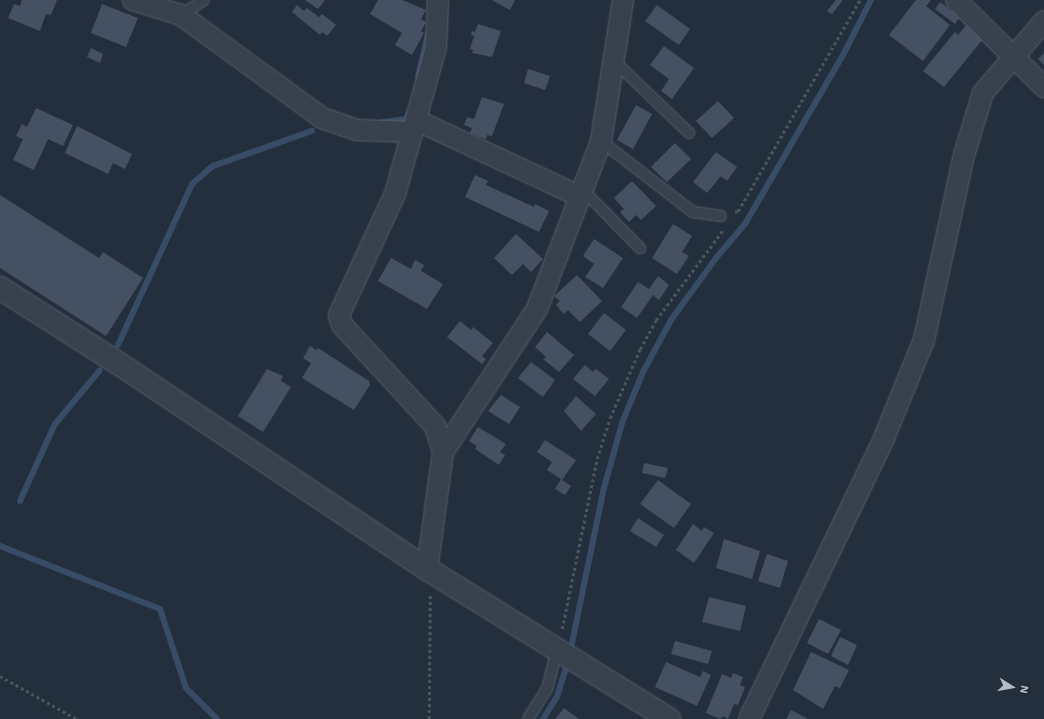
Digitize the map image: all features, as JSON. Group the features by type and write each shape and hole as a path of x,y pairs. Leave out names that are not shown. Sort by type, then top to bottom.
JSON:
{"street":[{"path":"133,0 182,16 322,118 356,130 414,126 581,192"},
{"path":"430,571 443,452 435,426 342,325 339,315 395,194 436,47 438,0"},
{"path":"443,452 537,309 601,141 622,0"},
{"path":"956,0 1044,87"},
{"path":"749,719 884,438 924,340 964,155 983,93 1013,55 1044,21"},
{"path":"0,288 122,365 430,571 669,719"}],"lane":[{"path":"182,16 204,0"},
{"path":"614,60 689,132"},
{"path":"601,141 693,212 721,216"},
{"path":"581,192 640,248"},
{"path":"528,719 547,689 564,655"}],"path":[{"path":"734,217 860,0"},
{"path":"721,216 738,211"},
{"path":"564,655 598,459 610,418 640,349 656,320 725,228"},
{"path":"429,719 430,571"},
{"path":"0,676 77,719"}],"building":[{"path":"22,0 57,0 51,15 46,14 40,31 8,18 14,4 20,6"},
{"path":"305,0 325,0 318,9"},
{"path":"378,0 402,0 426,10 421,19 426,22 421,31 424,33 412,55 395,45 402,33 370,14"},
{"path":"492,0 515,0 510,10"},
{"path":"836,0 843,0 832,14 827,11"},
{"path":"916,0 931,0 926,6 950,25 923,61 889,35"},
{"path":"940,2 960,17 955,24 935,9"},
{"path":"102,4 138,18 126,47 91,33"},
{"path":"297,5 304,11 307,8 319,17 322,14 336,25 327,36 322,32 320,35 292,12"},
{"path":"657,5 690,29 679,45 645,21"},
{"path":"478,24 501,31 492,57 472,53 473,50 470,49 474,36 471,35 472,31 475,32"},
{"path":"966,25 983,39 944,87 923,71 955,32 958,35"},
{"path":"664,46 694,68 672,99 661,91 669,79 650,65"},
{"path":"91,48 103,54 100,63 87,57"},
{"path":"1044,53 1044,65 1038,59"},
{"path":"528,69 550,76 545,90 524,83"},
{"path":"482,97 504,104 492,136 487,135 486,139 470,133 472,128 464,125 467,117 474,119"},
{"path":"718,101 734,118 712,138 696,121"},
{"path":"636,105 652,114 633,149 617,140"},
{"path":"36,108 73,125 63,146 48,139 34,170 13,160 23,139 16,136 22,124 27,127"},
{"path":"77,126 132,154 125,169 113,163 108,174 65,153"},
{"path":"675,143 691,159 667,182 651,167"},
{"path":"716,152 737,167 727,181 721,176 707,193 693,182"},
{"path":"475,175 488,181 486,185 534,207 535,204 549,211 539,232 465,197"},
{"path":"632,181 656,206 641,220 636,215 629,222 620,212 624,209 614,198"},
{"path":"0,195 99,258 103,252 143,278 106,336 0,268"},
{"path":"673,224 692,236 682,252 689,256 677,274 652,258"},
{"path":"516,234 543,259 531,272 523,264 512,275 494,258"},
{"path":"594,239 623,258 603,288 585,277 594,264 583,256"},
{"path":"391,258 411,269 415,260 424,265 421,271 443,284 427,309 378,281"},
{"path":"577,275 602,301 580,322 568,310 564,314 556,305 560,301 554,296"},
{"path":"658,276 669,285 659,300 653,295 637,318 621,307 638,282 649,289"},
{"path":"604,313 626,330 610,351 588,334"},
{"path":"460,321 471,330 473,327 493,343 482,356 486,359 482,364 447,337"},
{"path":"547,332 574,355 559,372 543,359 546,357 535,347"},
{"path":"310,346 316,350 318,348 369,381 370,385 354,410 302,378 311,363 303,358"},
{"path":"531,362 555,380 543,397 518,378"},
{"path":"585,365 593,372 596,369 609,379 595,396 573,379"},
{"path":"267,369 283,376 281,381 291,387 263,432 238,416"},
{"path":"501,395 520,407 509,424 488,411"},
{"path":"576,396 596,414 581,431 564,411"},
{"path":"478,427 506,444 500,452 505,455 499,465 475,449 477,446 469,441"},
{"path":"545,440 576,460 562,480 571,486 565,495 555,489 561,479 547,470 552,462 537,452"},
{"path":"644,463 668,468 665,478 642,473"},
{"path":"658,480 691,504 674,528 640,504"},
{"path":"638,518 664,535 656,547 630,531"},
{"path":"693,524 702,531 704,527 714,533 694,563 676,550"},
{"path":"724,539 760,551 752,579 716,568"},
{"path":"767,554 788,561 780,588 758,581"},
{"path":"709,597 746,606 740,631 702,622"},
{"path":"819,619 841,630 828,654 807,643"},
{"path":"840,637 857,645 848,665 831,656"},
{"path":"675,641 712,651 708,664 671,654"},
{"path":"811,652 849,670 840,688 835,686 823,709 793,690"},
{"path":"666,662 700,677 703,671 711,675 697,706 655,687"},
{"path":"733,673 743,677 740,685 745,687 738,705 734,704 728,719 723,716 720,719 706,713 722,674 731,678"},
{"path":"564,708 579,719 555,719"},
{"path":"791,710 808,719 786,719"}],"waterway":[{"path":"570,653 604,488 622,423 643,372 671,320 716,258 745,224 842,57 871,0"},
{"path":"418,77 428,33"},
{"path":"383,122 407,119 409,113"},
{"path":"118,345 192,184 213,166 312,131"},
{"path":"20,501 55,424 100,370"},
{"path":"0,546 160,609 186,688 217,719"},
{"path":"543,719 557,697 568,662"}]}
